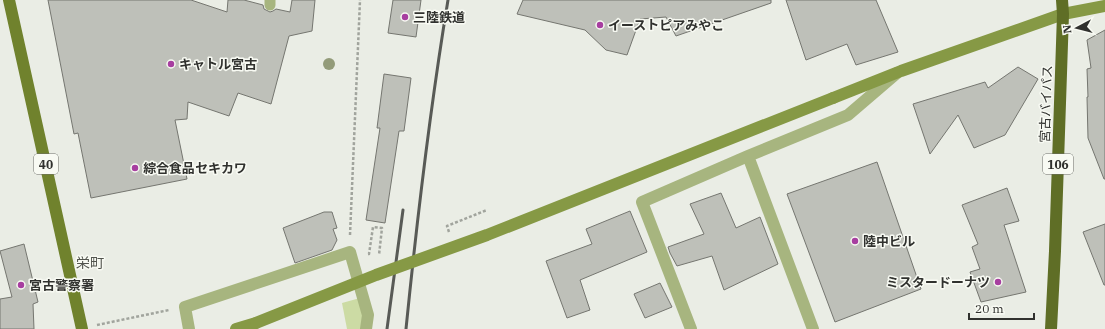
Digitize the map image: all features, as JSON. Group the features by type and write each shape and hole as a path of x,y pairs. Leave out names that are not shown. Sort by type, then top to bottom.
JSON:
{"highway":[{"name":"宮古バイパス","path":"1051,329 1064,14 1062,0"}],"main road":[{"name":"40","path":"9,0 82,329"}],"street":[{"path":"236,329 256,323 376,275 487,235 901,71 1064,14 1105,6"},
{"path":"691,329 642,202 848,115 901,71"},
{"path":"748,156 813,329"},
{"path":"189,329 185,307 350,252 368,315 366,329"}],"path":[{"path":"360,0 350,252 370,254 374,227 382,228 376,275"},
{"path":"95,325 185,307"}],"green space":[{"path":"360,298 366,317 363,329 347,329 342,303"}],"building":[{"name":"キャトル宮古","path":"48,0 191,0 227,12 228,0 244,0 263,5 264,9 270,12 276,9 290,12 292,0 315,0 312,31 289,36 271,104 238,93 229,116 188,102 187,119 175,120 187,179 91,198 78,133 74,134"},
{"name":"三陸鉄道","path":"393,0 421,0 416,37 388,33"},
{"name":"イーストピアみやこ","path":"523,0 771,0 771,3 676,36 666,17 640,19 627,55 606,50 585,30 517,14"},
{"path":"786,0 876,0 898,52 856,65 847,44 806,60"},
{"path":"1105,30 1104,179 1088,138 1087,69 1091,68 1087,40"},
{"path":"1018,67 1038,79 1005,135 974,148 958,115 930,154 913,104 985,82 988,88"},
{"path":"384,74 411,78 404,131 399,131 385,223 366,220 380,128 377,128"},
{"name":"陸中ビル","path":"877,162 921,289 835,322 787,194"},
{"path":"1007,188 1019,221 1004,225 1026,292 981,302 970,272 980,269 972,247 978,244 962,205"},
{"path":"721,193 736,228 760,217 778,264 724,290 712,256 677,266 668,247 704,234 690,204"},
{"path":"630,211 647,252 580,280 590,310 567,318 546,261 592,244 586,229"},
{"path":"324,212 332,212 337,228 333,229 337,240 332,250 295,263 283,228"},
{"path":"1105,224 1105,285 1104,285 1083,232"},
{"path":"24,244 38,302 33,304 34,329 0,329 0,299 12,297 0,251"},
{"path":"660,283 672,307 645,318 634,294"}],"railway":[{"path":"406,329 424,164 448,0"},
{"path":"387,329 403,210"}],"place":[{"name":"三陸鉄道","path":"405,17"},
{"name":"イーストピアみやこ","path":"600,25"},
{"name":"キャトル宮古","path":"171,64"},
{"name":"綜合食品セキカワ","path":"135,168"},
{"name":"陸中ビル","path":"855,241"},
{"name":"ミスタードーナツ","path":"998,282"},
{"name":"宮古警察署","path":"21,285"}],"district":[{"name":"栄町","path":"90,263"}]}
